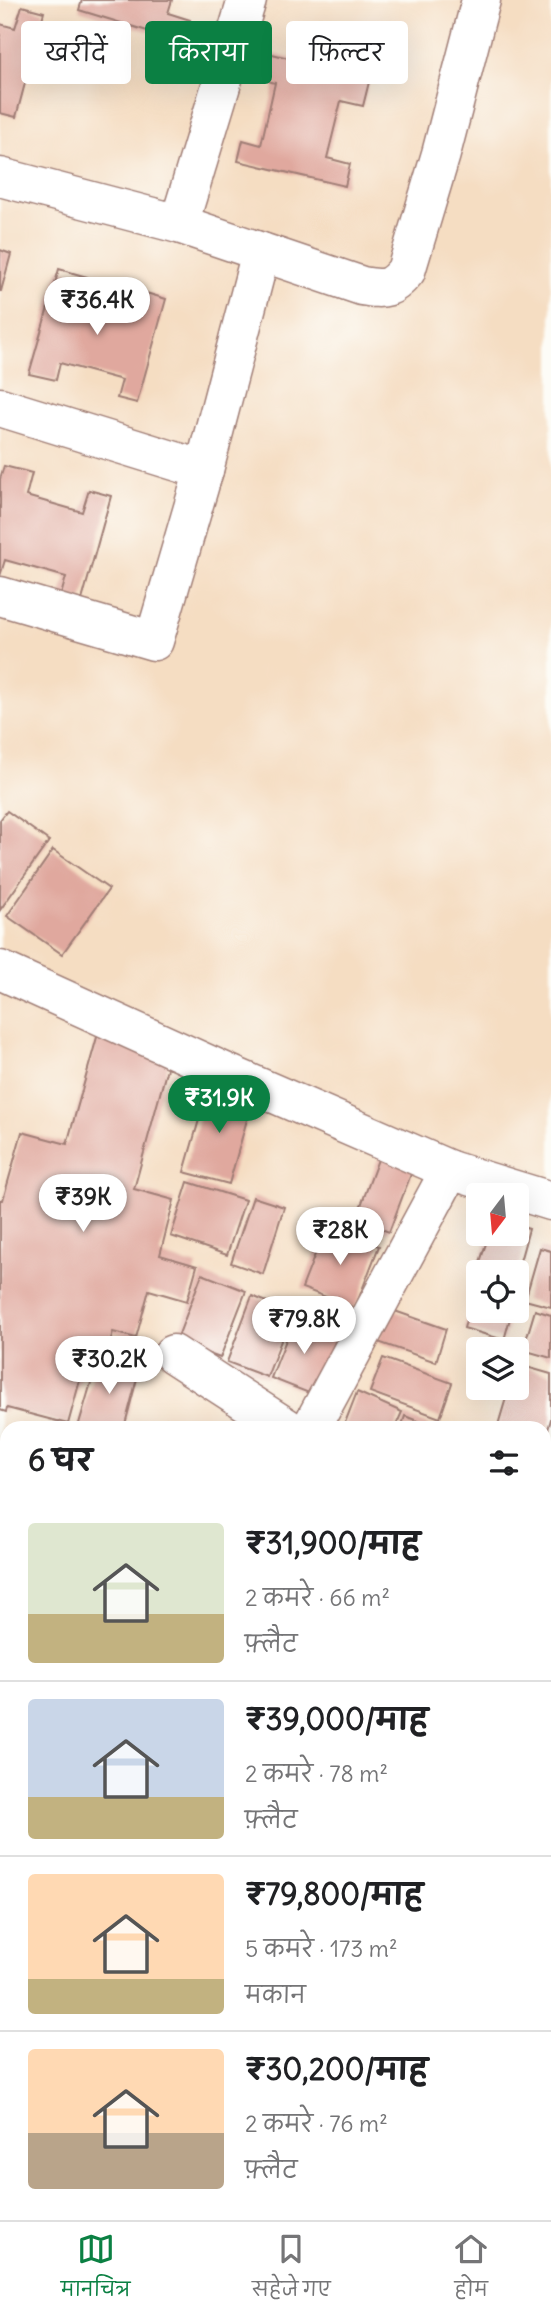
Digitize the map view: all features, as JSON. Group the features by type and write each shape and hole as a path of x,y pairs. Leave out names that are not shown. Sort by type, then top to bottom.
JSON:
{"street":[{"path":"179,224 247,0"},
{"path":"0,177 179,224 381,290 396,283 406,271 481,0"},
{"path":"0,596 154,641 204,470 261,252"},
{"path":"0,407 204,470"},
{"path":"0,970 450,1170 551,1201"},
{"path":"315,1421 450,1170"},
{"path":"173,1354 277,1421"}],"building":[{"path":"82,0 172,0 168,13 190,20 145,21 145,30 131,26 131,21 115,21 79,10"},
{"path":"22,6 44,12 42,21 21,21 21,84 25,84 16,117 0,113 0,24 15,28"},
{"path":"272,54 286,57 286,84 368,84 363,106 341,101 327,158 350,164 345,186 238,161 243,140 261,145 275,83 272,82"},
{"path":"0,250 11,254 1,291 0,291"},
{"path":"59,269 87,277 80,299 137,315 143,292 166,299 137,403 117,398 122,380 60,363 56,380 29,374"},
{"path":"4,466 32,473 26,496 82,512 89,490 111,496 82,600 61,595 66,577 5,560 0,576 0,479"},
{"path":"7,811 49,841 0,910 0,820"},
{"path":"53,850 109,889 62,954 7,916"},
{"path":"99,1030 172,1050 134,1189 174,1200 160,1255 197,1266 187,1301 149,1290 136,1338 113,1332 109,1345 91,1340 69,1421 57,1421 7,1408 6,1412 0,1410 0,1200 3,1200 22,1132 67,1144"},
{"path":"209,1085 253,1098 229,1184 184,1172"},
{"path":"380,1154 414,1166 389,1232 356,1219"},
{"path":"188,1182 245,1200 227,1255 171,1236"},
{"path":"253,1197 284,1207 263,1274 231,1263"},
{"path":"326,1226 379,1246 355,1308 302,1288"},
{"path":"485,1246 524,1246 520,1260 481,1260"},
{"path":"540,1248 551,1251 551,1307 529,1301 529,1286"},
{"path":"202,1274 246,1291 220,1358 176,1342"},
{"path":"252,1296 292,1312 267,1377 227,1362"},
{"path":"389,1309 446,1329 436,1362 378,1342"},
{"path":"535,1310 551,1315 551,1358 529,1352 527,1337"},
{"path":"295,1317 338,1334 314,1395 271,1378"},
{"path":"466,1321 466,1323 509,1323 505,1337 494,1337 464,1328"},
{"path":"383,1358 452,1383 440,1418 370,1392"},
{"path":"98,1359 139,1371 126,1421 80,1421"},
{"path":"529,1368 551,1374 550,1421 499,1421 505,1400 529,1400"},
{"path":"357,1392 402,1412 398,1421 346,1421"},
{"path":"405,1416 418,1421 403,1421"}]}
